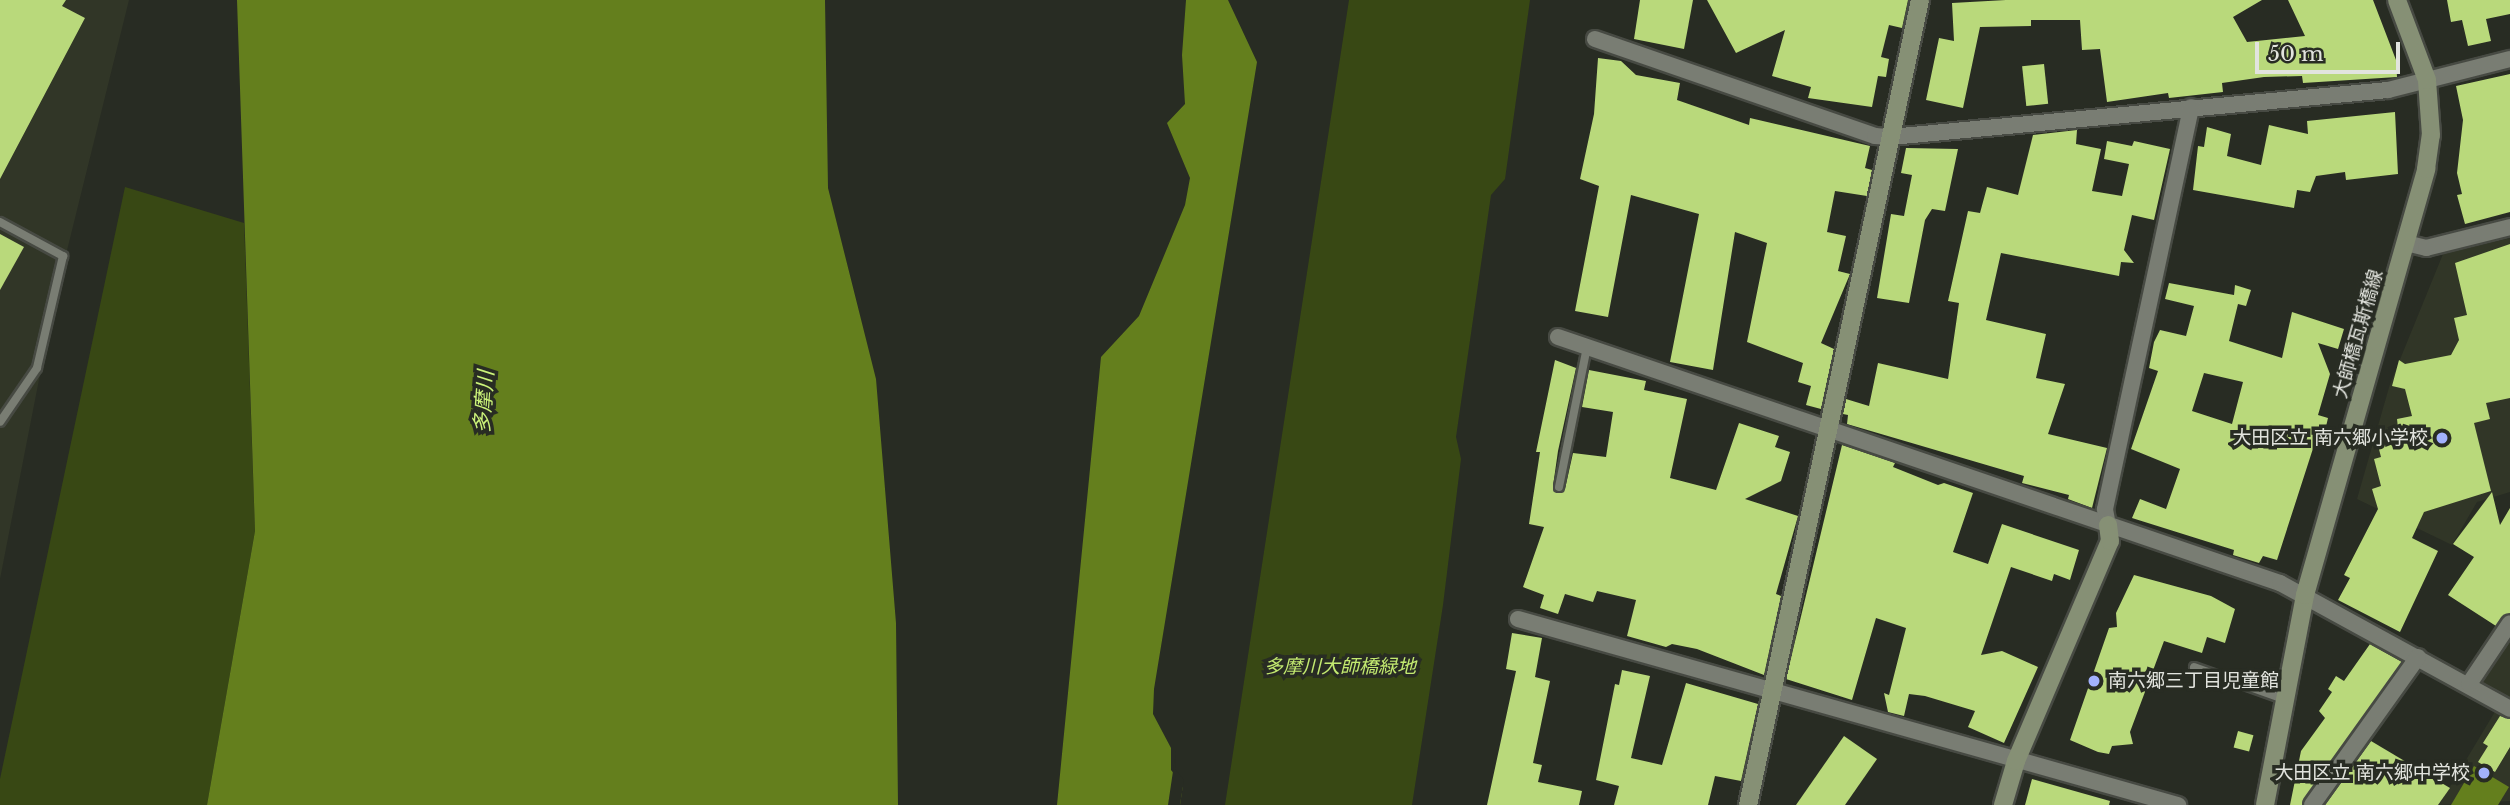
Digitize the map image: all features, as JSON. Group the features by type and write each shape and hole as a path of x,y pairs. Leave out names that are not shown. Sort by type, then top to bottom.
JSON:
{"street":[{"path":"1748,805 1920,0"},
{"name":"大師橋瓦斯橋線","path":"2265,805 2305,595 2427,169 2431,135 2427,80 2397,0"},
{"path":"1595,38 1852,128 1891,137 2388,90 2510,59"},
{"path":"2003,805 2016,761 2110,541 2105,509 2191,107"},
{"path":"2406,243 2426,248 2510,227"},
{"path":"1558,337 2305,595 2510,709"},
{"path":"1518,619 2178,805"},
{"path":"2469,684 2510,623"},
{"path":"2312,805 2418,657"}],"lane":[{"path":"0,222 63,256 37,368 0,422"},
{"path":"1559,487 1587,347"},
{"path":"2194,667 2286,700"}],"shaded area":[{"path":"0,0 129,0 54,303 0,579"},
{"name":"大田区立 南六郷小学校","path":"2510,238 2510,492 2477,502 2452,545 2357,499 2390,384 2443,254"},
{"path":"2510,637 2510,702 2483,685 2483,674"},
{"name":"大田区立 南六郷中学校","path":"2496,710 2510,719 2510,801 2439,805"}],"green space":[{"name":"多摩川大師橋緑地","path":"1349,0 1530,0 1505,179 1491,195 1456,437 1461,459 1443,605 1412,805 1225,805"},
{"path":"125,187 244,223 255,531 207,805 0,805 0,779"}],"water":[{"name":"多摩川","path":"237,0 825,0 828,188 876,379 896,623 898,805 207,805 255,531"},
{"path":"1186,0 1228,0 1257,62 1154,689 1153,714 1171,748 1171,770 1183,785 1180,805 1057,805 1101,357 1139,316 1185,205 1190,178 1167,123 1185,104 1182,55"},
{"path":"2474,766 2509,787 2498,805 2451,805"}],"pier":[{"path":"1176,751 1175,769 1184,780 1180,805 1168,805"}],"building":[{"path":"0,0 66,0 62,6 85,18 0,179"},
{"path":"1640,0 1693,0 1684,49 1634,39"},
{"path":"1707,0 1908,0 1902,28 1889,25 1881,57 1889,59 1886,77 1878,76 1872,107 1808,98 1811,87 1772,76 1785,30 1736,53"},
{"path":"2006,0 2262,0 2233,17 2247,42 2305,36 2288,0 2373,0 2396,60 2397,77 2303,83 2302,76 2264,77 2222,83 2223,92 2169,98 2168,93 2107,102 2100,49 2082,50 2080,20 2031,20 2031,26 1980,27 1963,108 1926,100 1939,38 1954,41 1952,3"},
{"path":"2447,0 2510,0 2510,14 2486,19 2491,41 2468,46 2462,20 2451,22"},
{"path":"1598,58 1621,61 1636,75 1680,83 1677,100 1749,125 1750,118 1870,146 1865,168 1872,170 1867,196 1835,191 1827,232 1846,236 1838,271 1850,274 1821,343 1834,349 1821,409 1806,405 1811,386 1798,382 1803,363 1747,342 1767,243 1735,232 1713,370 1670,362 1699,214 1631,195 1608,317 1575,311 1599,186 1580,179 1594,114"},
{"path":"2044,64 2048,104 2026,106 2022,66"},
{"path":"2510,74 2510,212 2465,224 2457,195 2462,194 2457,173 2463,120 2456,86"},
{"path":"2395,112 2398,174 2346,180 2345,172 2316,176 2310,192 2297,190 2294,208 2193,190 2198,146 2204,147 2207,127 2231,134 2227,156 2261,165 2269,125 2308,134 2307,121"},
{"path":"2077,130 2076,144 2101,149 2092,191 2122,196 2129,164 2104,159 2107,141 2132,146 2134,141 2170,149 2154,220 2132,215 2124,250 2134,263 2121,262 2119,276 2001,253 1986,320 2046,334 2036,378 2065,384 2048,434 2107,448 2092,508 2068,499 2069,495 2022,483 2024,476 1847,424 1848,415 1843,414 1846,399 1869,406 1878,363 1948,379 1959,303 1948,301 1968,211 1980,213 1987,187 2018,195 2033,135"},
{"path":"1906,148 1958,149 1945,211 1932,209 1925,220 1909,303 1877,298 1891,214 1904,216 1912,175 1901,173"},
{"path":"0,234 24,247 0,290"},
{"name":"大田区立 南六郷小学校","path":"2510,244 2510,398 2486,403 2490,419 2474,423 2491,491 2424,512 2412,538 2438,551 2400,632 2338,600 2350,578 2344,575 2378,509 2372,489 2381,486 2374,459 2381,457 2375,434 2398,428 2397,419 2412,416 2405,389 2392,386 2399,360 2405,364 2451,355 2459,340 2454,318 2467,315 2455,263"},
{"path":"2169,283 2234,295 2235,285 2251,290 2246,306 2238,304 2229,341 2282,358 2292,312 2344,329 2338,349 2318,343 2330,374 2318,415 2328,418 2324,435 2318,433 2277,560 2263,556 2259,563 2233,555 2234,550 2132,518 2140,499 2166,509 2180,469 2131,449 2158,371 2149,368 2154,342 2160,330 2186,336 2194,306 2165,299","holes":["2204,373 2243,382 2232,424 2192,411"]},
{"path":"1555,360 1576,368 1558,451 1553,486 1557,493 1565,489 1573,453 1606,457 1613,412 1582,407 1589,370 1646,381 1644,390 1687,399 1670,478 1716,490 1739,423 1779,436 1775,447 1790,452 1781,481 1745,499 1798,516 1776,594 1781,596 1764,675 1697,649 1672,644 1666,647 1627,636 1636,600 1597,591 1593,602 1565,594 1558,614 1540,608 1544,595 1523,587 1544,527 1529,524 1540,452 1536,452"},
{"path":"1842,445 1895,463 1893,467 1938,485 1944,483 1973,493 1953,552 1988,564 2002,524 2079,550 2070,580 2054,574 2052,581 2011,567 1981,655 2002,651 2038,667 2004,743 1968,727 1975,711 1925,696 1909,694 1904,716 1888,712 1884,693 1889,695 1906,628 1876,618 1852,700 1786,679"},
{"path":"2492,492 2500,525 2510,508 2510,613 2496,626 2448,595 2474,557 2453,544"},
{"path":"2134,575 2211,596 2235,609 2225,643 2207,637 2202,653 2164,641 2130,732 2133,744 2112,746 2109,754 2070,740 2109,628 2117,627 2116,613"},
{"path":"1512,633 1542,638 1535,677 1550,681 1533,763 1542,765 1538,782 1582,791 1579,805 1487,805 1516,671 1506,669"},
{"path":"2370,644 2402,662 2302,805 2290,805 2301,751 2325,718 2319,711 2332,692 2328,689 2336,676 2344,681"},
{"path":"1622,670 1650,676 1631,758 1662,765 1686,683 1758,704 1741,781 1715,776 1708,805 1614,805 1619,786 1596,780 1615,684 1619,685"},
{"path":"2500,716 2510,719 2510,747 2495,772 2478,762 2488,746 2483,743"},
{"path":"2238,731 2253,735 2249,752 2234,747"},
{"path":"1844,736 1877,759 1845,805 1796,805"},
{"path":"2371,741 2450,788 2438,805 2325,805"},
{"path":"2032,779 2110,801 2109,805 2025,805"}],"place":[{"name":"大田区立 南六郷小学校","path":"2442,438"},
{"name":"南六郷三丁目児童館","path":"2094,681"},
{"name":"大田区立 南六郷中学校","path":"2484,773"}]}
